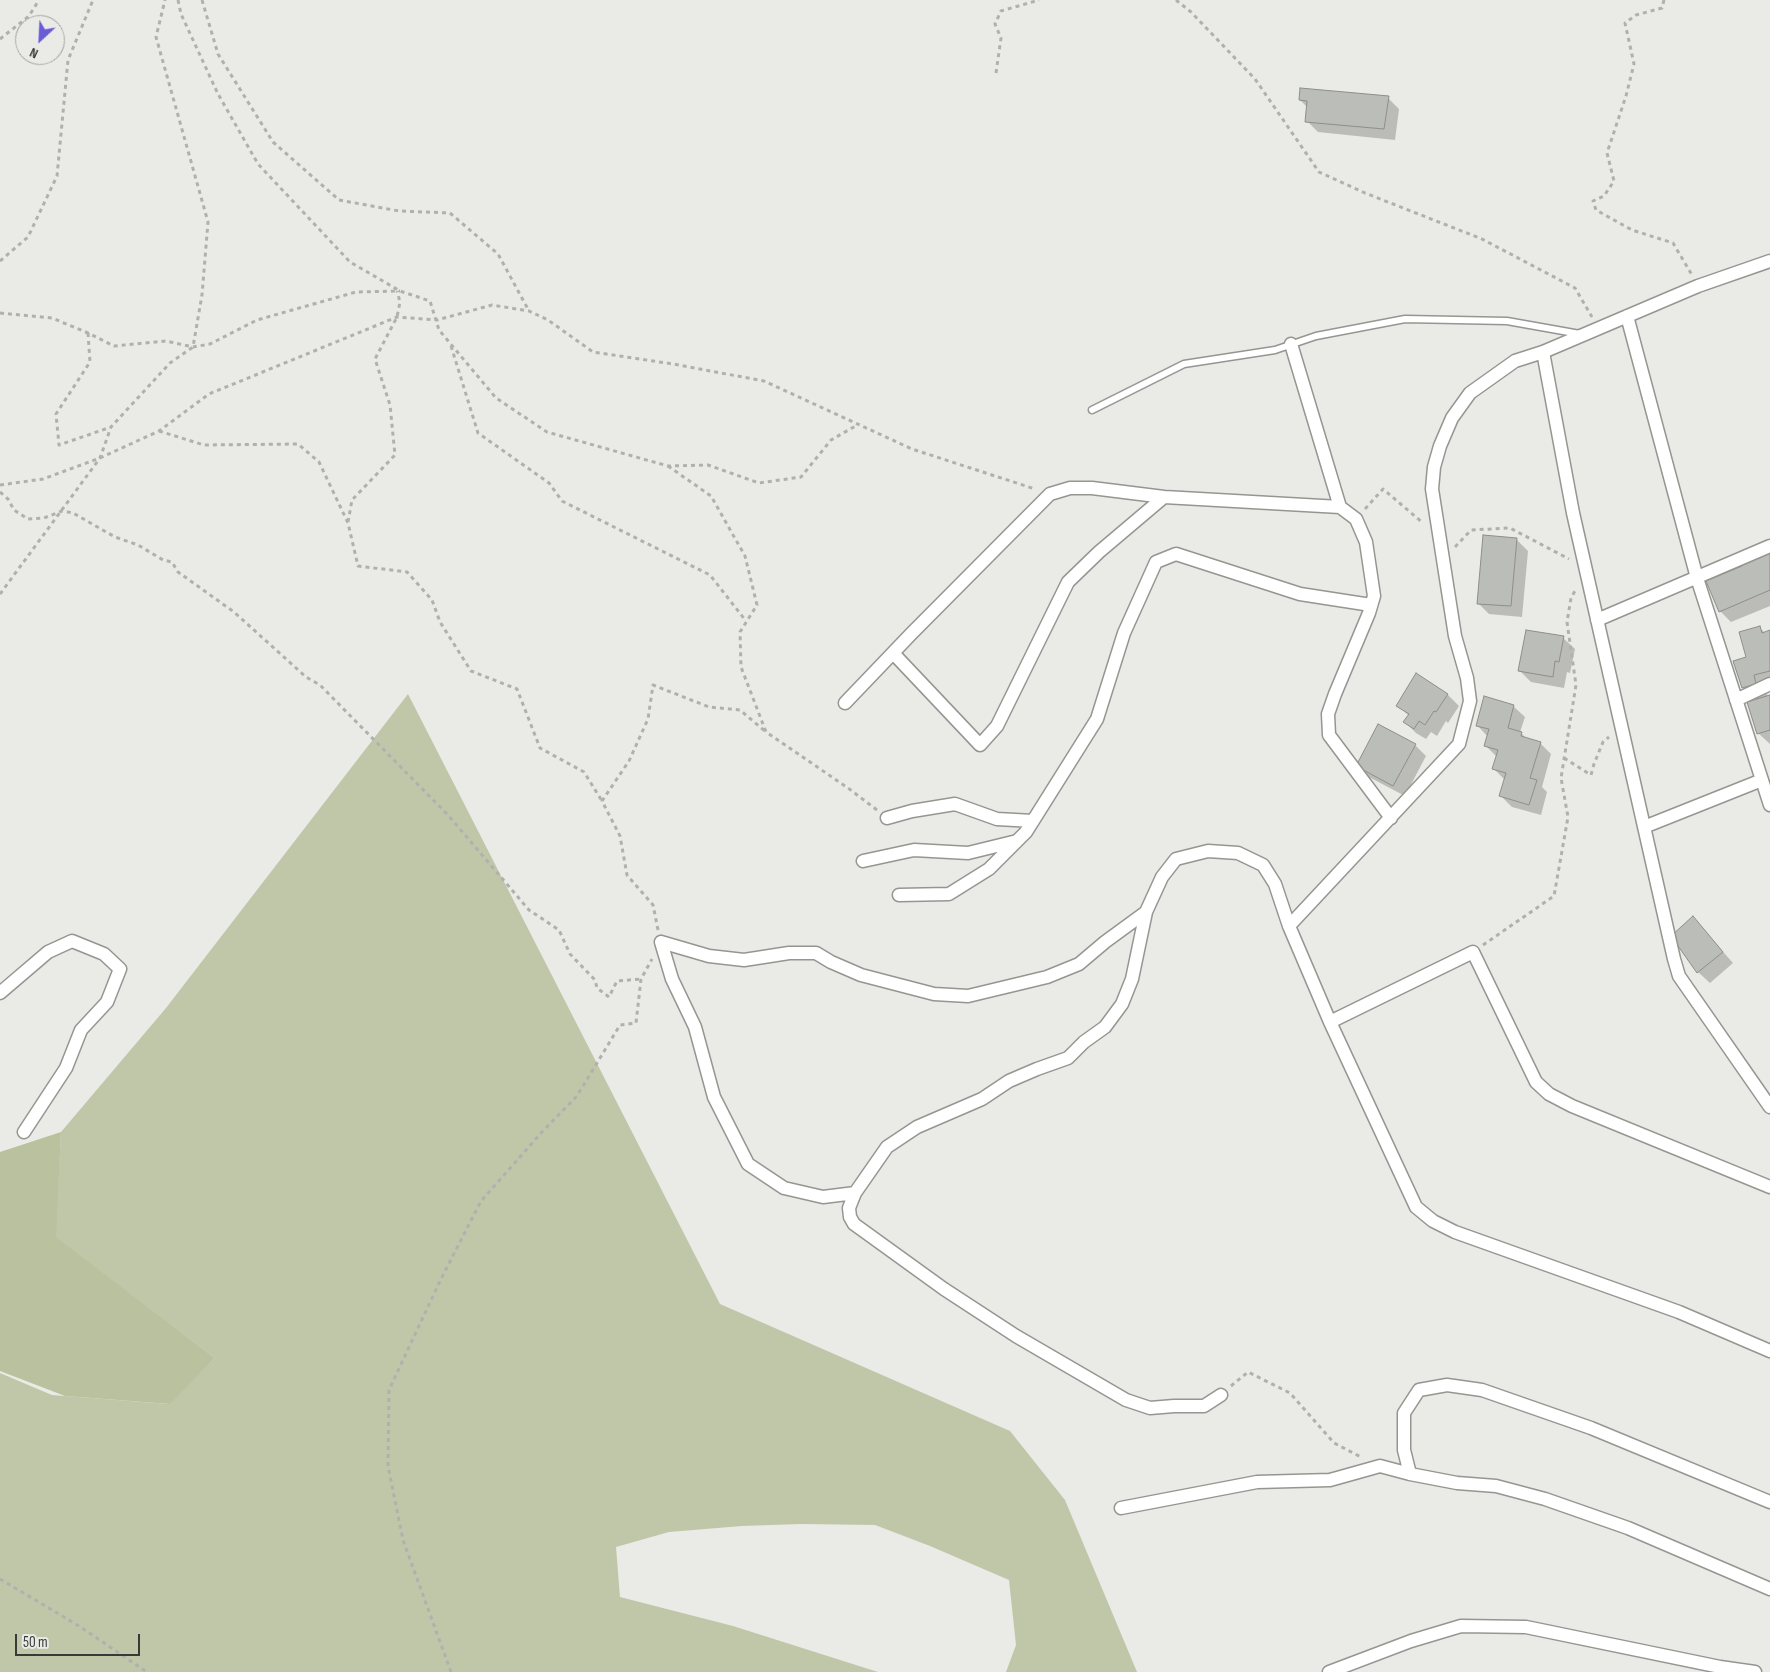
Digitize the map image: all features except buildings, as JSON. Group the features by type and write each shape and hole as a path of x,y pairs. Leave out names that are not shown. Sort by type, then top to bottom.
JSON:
{"street":[{"path":"1289,926 1460,744 1470,701 1467,678 1455,636 1432,489 1434,467 1440,446 1452,418 1470,392 1515,361 1543,352 1698,286 1770,261"},
{"path":"1627,316 1697,578 1770,805"},
{"path":"1292,344 1340,508"},
{"path":"1543,352 1573,513 1679,976 1770,1107"},
{"path":"845,704 1050,494 1070,488 1092,488 1132,491 1164,497 1340,508 1356,519 1366,542 1374,596 1328,714 1329,735 1391,818"},
{"path":"893,653 980,745 997,726 1068,582 1099,552 1164,497"},
{"path":"1597,620 1770,546"},
{"path":"899,895 949,894 989,868 1026,832 1097,720 1124,633 1156,562 1176,554 1300,594 1371,605"},
{"path":"1736,700 1770,684"},
{"path":"1644,827 1762,780"},
{"path":"887,818 912,811 955,804 997,819 1033,821"},
{"path":"863,861 914,850 968,853 1016,841"},
{"path":"1221,1395 1204,1406 1150,1408 1126,1400 1016,1336 944,1289 854,1224 850,1217 849,1208 855,1193 887,1147 917,1127 982,1099 1009,1081 1037,1068 1068,1058 1084,1042 1105,1027 1122,1004 1132,979 1146,912 1162,878 1176,859 1208,851 1238,853 1263,865 1275,884 1289,926 1330,1022 1416,1207 1433,1221 1455,1232 1679,1312 1770,1351"},
{"path":"661,942 709,956 744,960 789,953 816,953 862,976 934,994 968,996 1047,977 1079,964 1146,912"},
{"path":"0,993 48,952 72,941 104,954 120,969 107,1002 81,1030 66,1068 24,1132"},
{"path":"661,942 672,979 695,1027 714,1097 748,1164 784,1188 823,1197 855,1193"},
{"path":"1330,1022 1473,952 1536,1082 1549,1094 1572,1106 1769,1185"},
{"path":"1410,1474 1404,1450 1404,1413 1419,1390 1448,1385 1482,1390 1591,1428 1770,1502"},
{"path":"1121,1508 1257,1482 1330,1480 1380,1466 1456,1483 1496,1486 1545,1499 1628,1528 1770,1589"},
{"path":"1329,1672 1411,1641 1461,1626 1526,1627 1720,1667 1755,1672"}],"lane":[{"path":"1092,410 1184,364 1275,350 1316,336 1405,319 1507,322 1584,334"}],"path":[{"path":"0,39 29,16 39,0"},
{"path":"0,261 28,237 57,176 68,60 93,0"},
{"path":"0,594 100,458 111,427 170,363 193,347 202,295 208,222 156,37 165,0"},
{"path":"178,0 181,14 218,94 258,164 350,262 398,291 430,302 439,330 496,398 547,432 668,466 708,465 759,483 802,477 831,440 859,424"},
{"path":"202,0 218,54 274,142 339,200 399,210 450,213 498,254 529,312"},
{"path":"996,73 1001,38 995,24 1001,11 1038,0"},
{"path":"1176,0 1191,12 1255,79 1319,172 1365,193 1482,239 1576,288 1599,328"},
{"path":"1664,0 1662,8 1636,15 1625,23 1634,64 1626,96 1607,153 1614,181 1604,196 1593,201 1596,210 1632,230 1674,243 1698,286"},
{"path":"0,313 52,318 114,346 166,340 193,347 210,344 257,320 356,292 398,291"},
{"path":"348,523 352,500 395,455 390,405 375,360 397,317 400,302 398,291"},
{"path":"0,485 43,479 100,458 159,431 209,394 397,317 436,320 492,305 529,312 548,320 593,352 764,381 912,449 1050,494"},
{"path":"88,333 90,362 56,414 59,445 111,427"},
{"path":"450,344 478,433 550,483 562,501 710,576 746,621"},
{"path":"159,431 204,445 298,444 318,462 348,523 358,566 407,572 432,600 440,622 471,671 517,689 540,748 584,772 620,836 627,875 653,905 661,942 641,979 636,1023 620,1026 577,1096 541,1133 481,1201 440,1281 389,1390 388,1466 403,1540 451,1672"},
{"path":"668,466 711,496 745,556 757,605 740,632 741,667 766,732"},
{"path":"1356,519 1383,489 1439,536"},
{"path":"0,492 8,499 14,510 28,520 44,518 62,511 73,513 115,537 138,545 163,560 172,562 178,572 234,612 306,678 320,685 448,815 530,910 558,930 570,954 595,980 597,988 609,997 617,981 641,979"},
{"path":"1443,560 1471,530 1510,528 1586,571 1571,598 1567,622 1576,685 1561,778 1568,817 1554,896 1473,952"},
{"path":"602,801 630,761 641,736 648,719 653,685 709,707 740,710 766,732 848,788 887,818"},
{"path":"1564,757 1591,775 1602,742 1622,729"},
{"path":"1221,1395 1248,1372 1290,1393 1334,1443 1380,1466"},
{"path":"0,1579 79,1626 147,1672"}],"green space":[{"path":"408,694 720,1304 1010,1431 1065,1500 1137,1672 1006,1672 1016,1645 1009,1580 875,1525 801,1524 742,1526 669,1532 616,1547 620,1597 733,1626 878,1672 0,1672 0,1373 52,1395 169,1404 215,1358 55,1237 61,1132 166,1008"},
{"path":"61,1132 56,1237 215,1358 170,1404 65,1396 0,1371 0,1152"}]}
